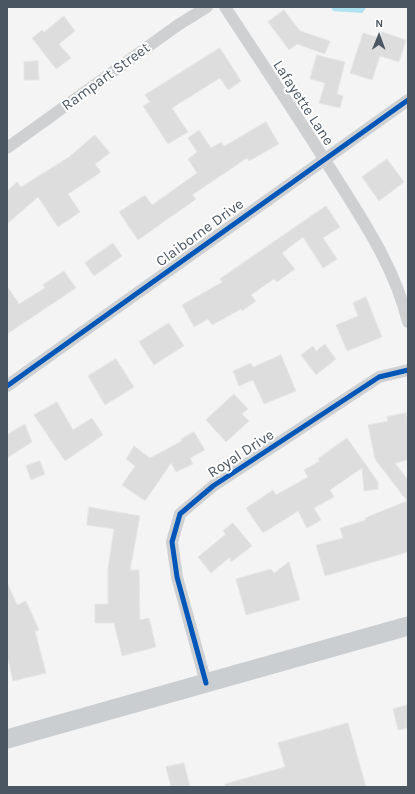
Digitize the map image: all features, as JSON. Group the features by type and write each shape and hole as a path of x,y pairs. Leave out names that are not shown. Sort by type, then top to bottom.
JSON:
{"main road":[{"path":"7,739 408,626"}],"street":[{"name":"Rampart Street","path":"7,148 178,25 207,7"},
{"name":"Lafayette Lane","path":"225,7 325,159 371,233 402,297 408,322"},
{"name":"Claiborne Drive","path":"7,386 408,100"},
{"name":"Royal Drive","path":"206,683 177,577 172,542 180,514 213,486 379,377 408,370"}],"water":[{"path":"331,7 367,7 362,13 333,11"}],"building":[{"path":"284,10 300,31 330,41 325,54 297,44 289,50 268,22"},
{"path":"64,16 75,31 59,44 71,58 56,69 32,38 42,30 44,32"},
{"path":"382,32 406,40 399,62 380,56 372,80 350,73 363,33 380,38"},
{"path":"220,48 241,81 228,90 220,78 172,108 188,132 168,144 143,106 150,102 145,95"},
{"path":"317,55 345,62 337,94 343,96 340,108 319,103 325,83 310,79"},
{"path":"38,61 39,80 24,80 24,62"},
{"path":"266,122 279,144 249,161 247,158 192,195 196,199 138,240 119,212 145,195 152,205 197,173 188,159 197,152 188,138 199,130 211,148 221,142 224,146"},
{"path":"95,135 110,153 95,164 101,172 68,194 80,212 58,227 38,197 7,224 7,191 17,182 21,187 69,157"},
{"path":"387,159 404,182 379,201 362,177"},
{"path":"326,206 340,227 323,238 337,259 323,268 303,237 282,253 295,269 277,282 274,279 251,295 256,301 242,311 241,309 212,325 208,319 194,327 182,305 222,282 220,279"},
{"path":"113,243 122,256 94,276 85,263"},
{"path":"64,271 76,288 7,334 7,286 19,304 45,288 43,285"},
{"path":"366,297 382,337 347,351 336,325 358,316 353,303"},
{"path":"169,323 184,346 154,365 139,342"},
{"path":"325,344 336,359 316,375 301,355 313,346 316,351"},
{"path":"281,355 296,391 264,404 253,380 239,386 233,371 251,363 253,367"},
{"path":"116,359 134,387 105,405 88,376"},
{"path":"234,394 248,409 242,414 249,421 226,442 206,420"},
{"path":"57,402 73,430 92,418 103,435 65,461 34,415"},
{"path":"406,413 408,421 408,460 395,463 408,480 408,552 325,576 316,545 343,538 340,528 366,520 365,518 407,501 375,459 368,425 388,421 387,417"},
{"path":"25,424 32,442 7,458 7,435"},
{"path":"194,432 205,450 190,458 193,464 176,472 171,463 145,501 122,485 135,466 126,459 134,446 150,458 182,441 181,439"},
{"path":"347,438 378,482 378,489 364,491 362,468 330,490 334,497 314,508 321,520 307,528 298,511 263,533 246,508 273,490 276,495 308,477 304,470 320,461 318,459"},
{"path":"40,461 45,474 31,480 26,466"},
{"path":"89,507 140,516 130,570 139,570 140,620 149,618 156,647 122,656 114,623 95,623 95,604 108,604 108,568 114,529 87,525"},
{"path":"233,523 252,546 231,562 230,557 211,573 198,557 226,534 223,531"},
{"path":"289,562 300,600 246,615 236,579 271,569 274,573"},
{"path":"7,582 17,605 26,601 39,630 35,631 46,673 13,681 7,655"},
{"path":"408,705 408,728 398,730 393,709"},
{"path":"348,723 366,787 225,787 225,784 285,767 278,743"},
{"path":"184,763 190,787 171,787 166,767"}],"cycle path":[{"path":"7,386 408,100"},
{"path":"206,683 177,577 172,542 180,514 213,486 379,377 408,370"}]}
